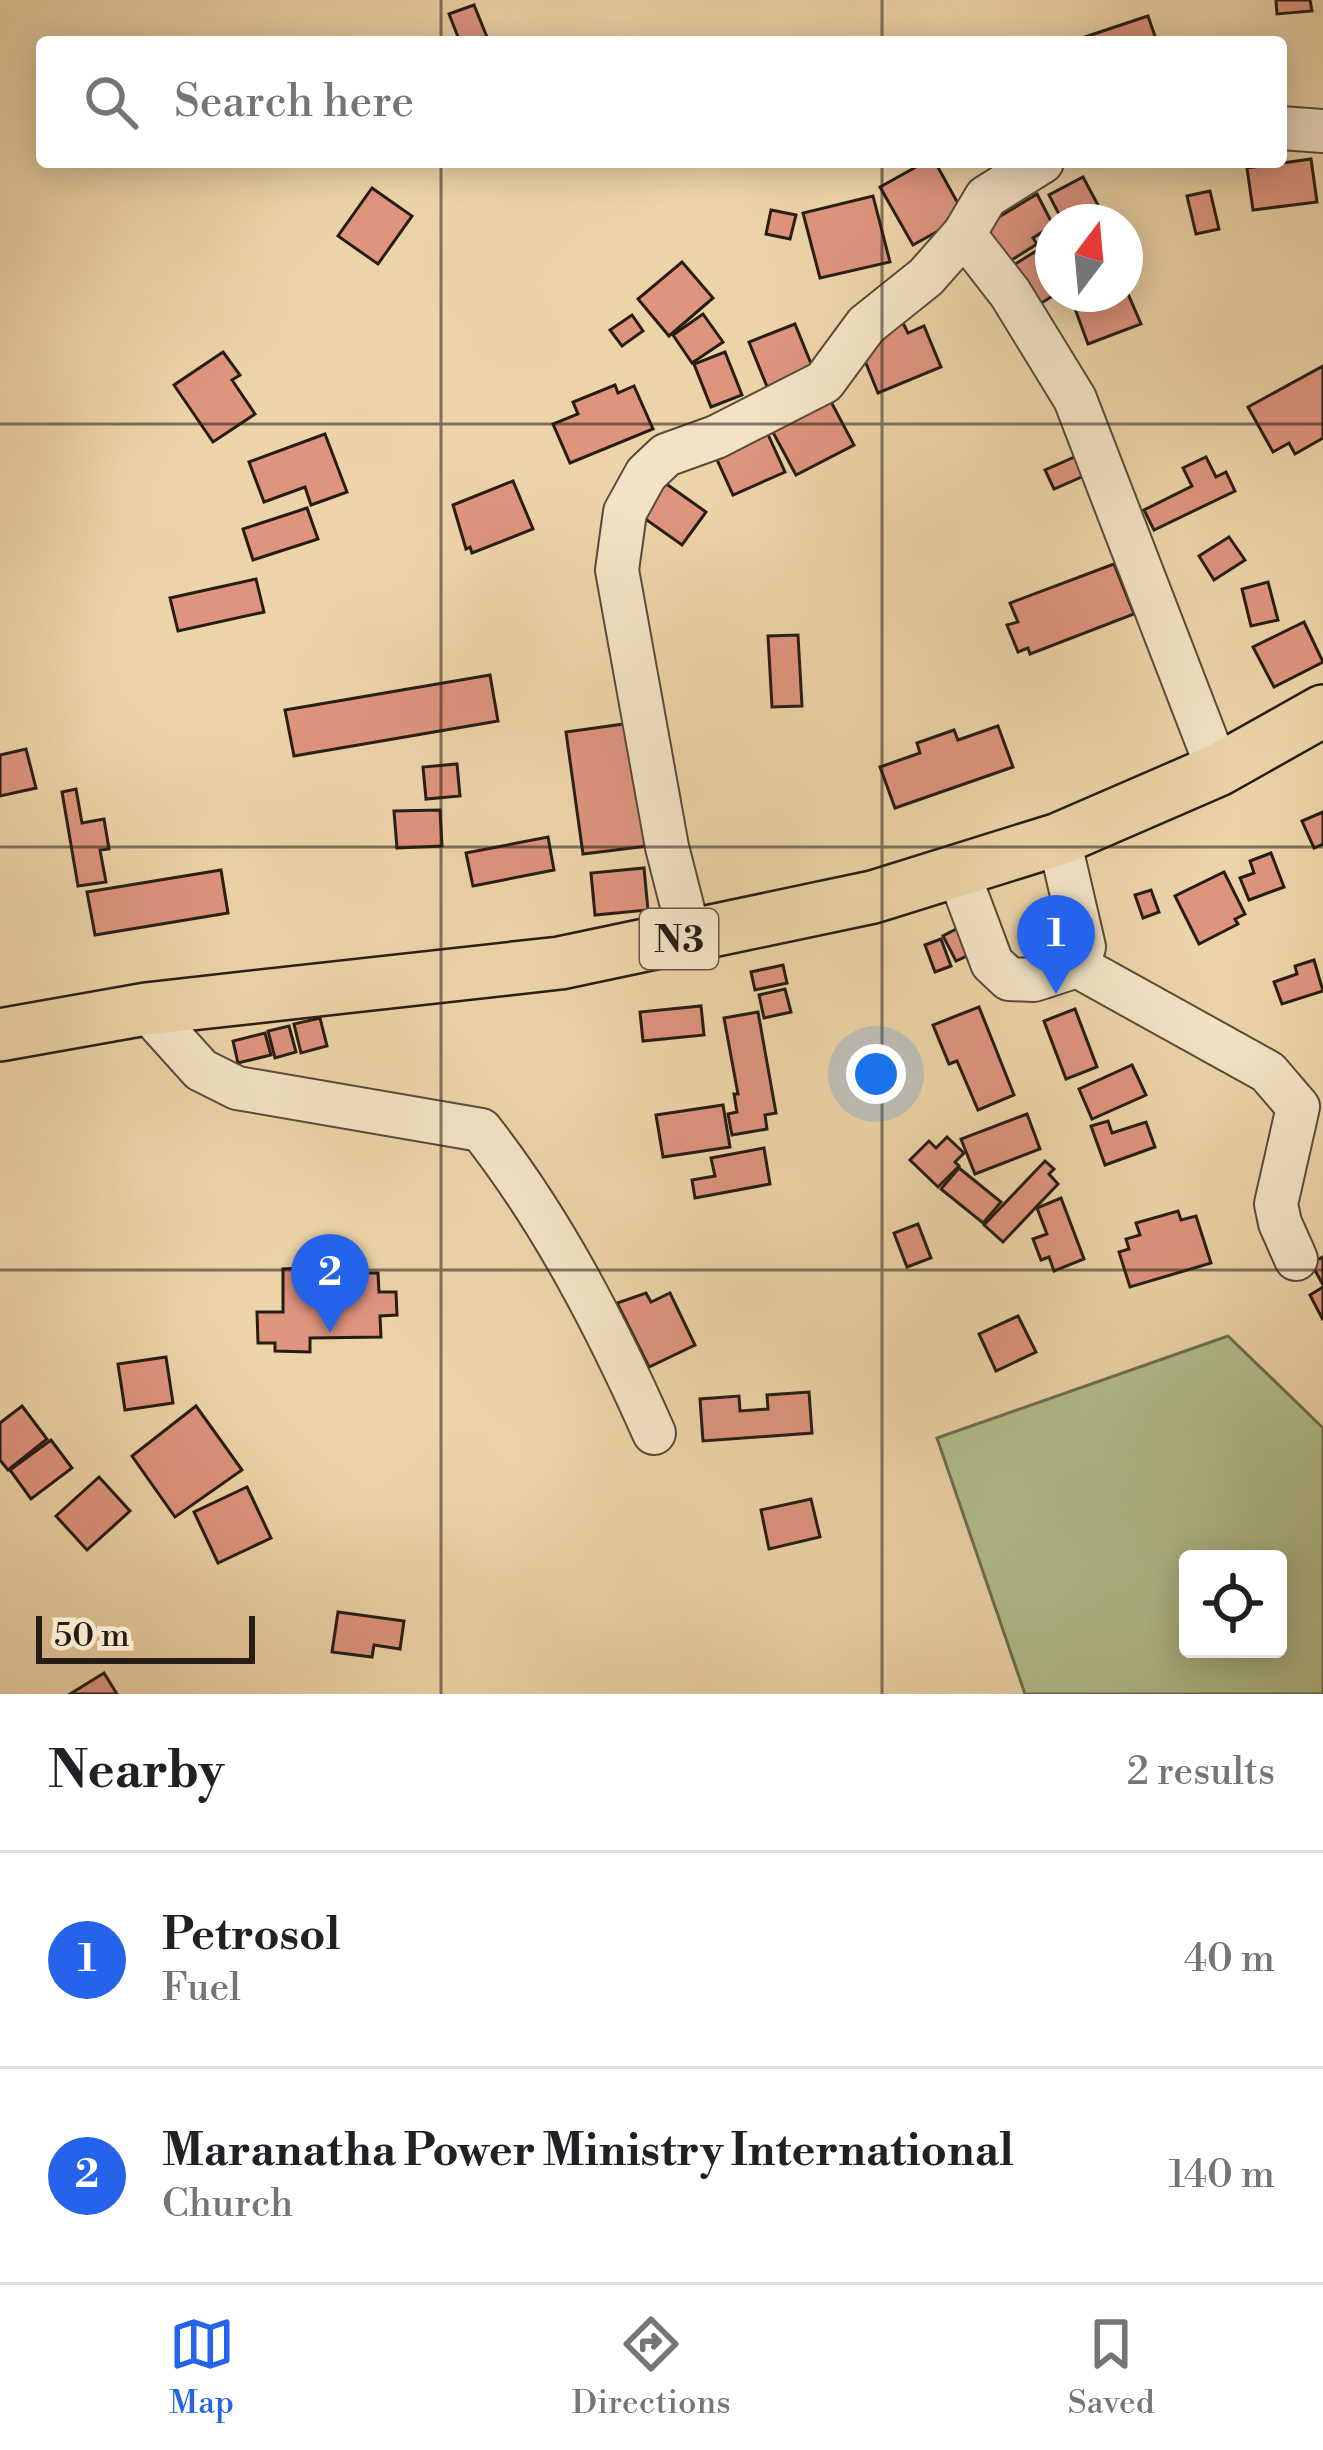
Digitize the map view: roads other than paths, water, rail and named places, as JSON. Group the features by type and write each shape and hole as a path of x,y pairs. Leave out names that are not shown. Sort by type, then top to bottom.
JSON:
{"main road":[{"name":"N3","path":"0,1035 146,1009 560,963 873,897 1059,839 1218,770 1323,711"}],"street":[{"path":"1287,128 1323,131"},
{"path":"690,937 667,847 616,570 626,512 646,474 666,455 716,437 824,382 866,325 926,277 964,233 986,197 1032,168"},
{"path":"964,233 1010,293 1076,399 1218,770"},
{"path":"1059,839 1084,947 1077,966"},
{"path":"958,872 992,963 1009,979 1034,980 1077,966 1268,1072 1284,1088 1298,1107 1276,1204 1297,1259"},
{"path":"146,1009 201,1070 237,1088 481,1130 587,1292 654,1433"}],"place":[{"name":"Petrosol","path":"1056,994"},
{"name":"Maranatha Power Ministry International","path":"330,1333"}]}
